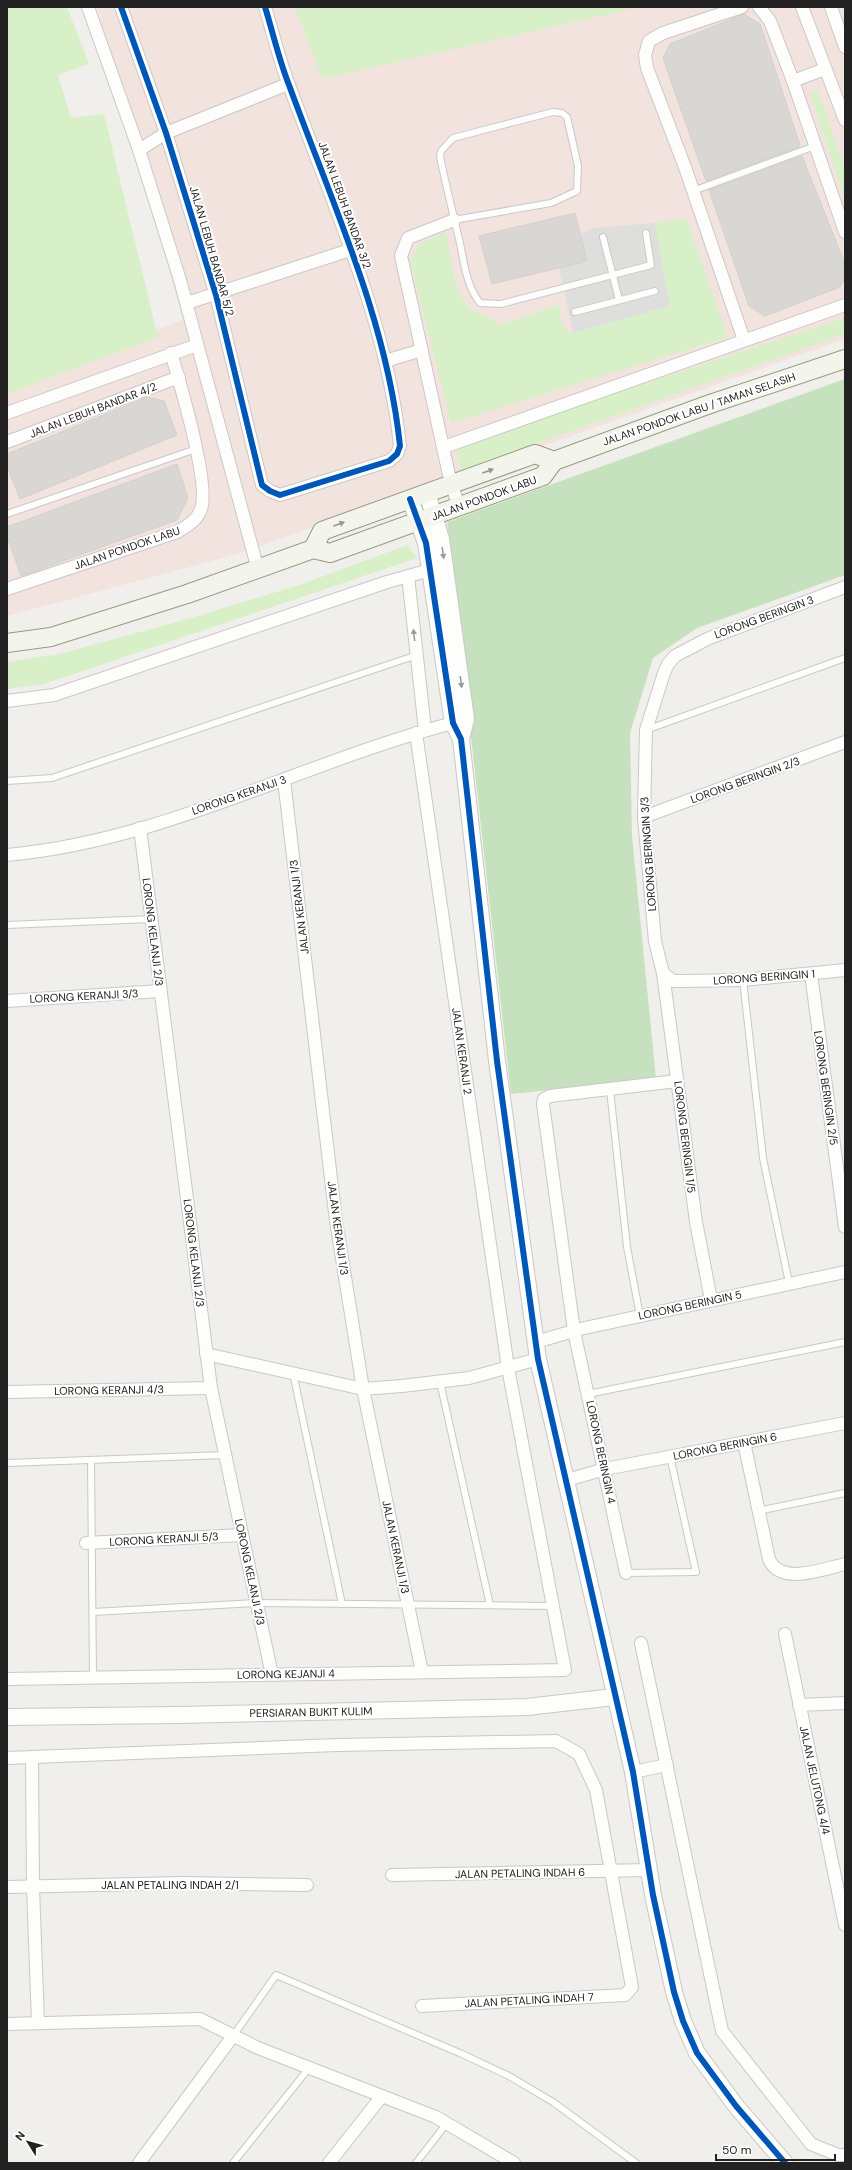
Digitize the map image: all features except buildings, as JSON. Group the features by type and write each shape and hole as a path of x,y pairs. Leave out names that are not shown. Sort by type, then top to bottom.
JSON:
{"main road":[{"name":"JALAN PONDOK LABU / TAMAN SELASIH","path":"554,461 710,404 845,358"},
{"path":"314,549 322,530 535,454 554,461"},
{"name":"JALAN PONDOK LABU","path":"7,643 51,637 258,570 314,549 330,553 543,476 554,461"}],"street":[{"path":"88,7 139,150 187,303 258,570"},
{"name":"JALAN LEBUH BANDAR 5/2","path":"121,7 166,133 216,295 262,485 270,491 280,495 389,461 396,454 400,446 399,436"},
{"name":"JALAN LEBUH BANDAR 3/2","path":"265,7 288,84 353,250 385,360 399,436"},
{"path":"742,7 663,33 649,41 645,55 647,68 693,191 744,340"},
{"path":"759,7 770,21 793,81 845,232"},
{"path":"802,7 845,120"},
{"path":"831,7 845,47"},
{"path":"793,81 825,69"},
{"path":"139,150 166,133 288,84"},
{"path":"454,220 408,238 402,249 401,256 451,484 459,506"},
{"path":"187,303 353,250"},
{"path":"444,447 845,305"},
{"path":"7,414 171,353 197,345"},
{"path":"385,360 422,350"},
{"name":"JALAN PONDOK LABU","path":"7,589 177,532 193,522 201,511 204,496 196,449 179,377 171,353"},
{"name":"JALAN LEBUH BANDAR 4/2","path":"7,442 179,377"},
{"path":"427,493 435,515 441,539 460,739 497,1062 538,1359 567,1480 614,1697 633,1772 649,1870 674,1992 685,2027 697,2053 736,2106 785,2163"},
{"path":"410,499 426,544 459,721"},
{"path":"7,701 30,699 67,691 408,576 430,570"},
{"name":"JALAN KERANJI 2","path":"408,576 416,654 420,731 508,1368 565,1670"},
{"name":"LORONG BERINGIN 3","path":"684,650 707,639 845,587"},
{"name":"LORONG BERINGIN 3/3","path":"663,973 655,941 644,817 646,730 668,664 684,650"},
{"name":"LORONG KERANJI 3","path":"7,855 45,852 98,841 284,780 420,731 459,721"},
{"name":"LORONG BERINGIN 2/3","path":"644,817 845,742"},
{"name":"JALAN KERANJI 1/3","path":"284,780 336,1220 363,1389 422,1672"},
{"name":"LORONG KELANJI 2/3","path":"140,828 211,1388 272,1675"},
{"name":"LORONG BERINGIN 1","path":"663,973 673,981 684,981 743,980 845,970"},
{"name":"LORONG BERINGIN 1/5","path":"663,973 696,1222 711,1300"},
{"name":"LORONG BERINGIN 2/5","path":"811,974 845,1227"},
{"name":"LORONG KERANJI 3/3","path":"7,1000 160,991"},
{"name":"LORONG BERINGIN 4","path":"626,1573 605,1469 574,1331 543,1104 544,1099 550,1096 678,1081"},
{"name":"LORONG BERINGIN 5","path":"536,1342 574,1331 640,1316 845,1272"},
{"path":"206,1354 363,1389 469,1378 538,1359"},
{"name":"LORONG KERANJI 4/3","path":"7,1392 211,1388"},
{"name":"LORONG BERINGIN 6","path":"567,1480 605,1469 845,1423"},
{"path":"744,1442 758,1511 772,1568 778,1571 796,1574 845,1564"},
{"name":"LORONG KERANJI 5/3","path":"89,1543 242,1535"},
{"name":"JALAN JELUTONG 4/4","path":"785,1634 845,1925"},
{"path":"641,1644 722,2031 812,2144 826,2151 845,2155"},
{"name":"LORONG KEJANJI 4","path":"7,1679 565,1670"},
{"name":"PERSIARAN BUKIT KULIM","path":"7,1717 178,1715 527,1707 614,1697"},
{"path":"799,1705 845,1703"},
{"path":"7,1758 337,1745 556,1740 579,1754 596,1790 611,1871"},
{"path":"32,1757 33,1887 38,2023"},
{"path":"633,1772 667,1765"},
{"name":"JALAN PETALING INDAH 6","path":"392,1876 649,1870"},
{"name":"JALAN PETALING INDAH 7","path":"422,2006 625,1995 632,1987 611,1871"},
{"name":"JALAN PETALING INDAH 2/1","path":"7,1887 182,1884 307,1885"},
{"path":"7,2024 200,2019 233,2036 309,2068 436,2117 510,2162"},
{"path":"139,2163 233,2036"},
{"path":"329,2163 382,2096"}],"lane":[{"path":"454,220 552,203 577,191 578,166 567,117 562,113 553,112 453,138 441,151 440,156 454,220 469,283 480,303 501,304 651,265 646,233"},
{"path":"693,191 815,146"},
{"path":"603,237 619,300"},
{"path":"575,312 655,291"},
{"path":"7,514 196,449"},
{"path":"7,781 52,778 416,654"},
{"path":"646,730 845,658"},
{"path":"7,925 151,919"},
{"path":"743,980 763,1158 789,1283"},
{"path":"610,1090 627,1247 640,1316"},
{"path":"588,1394 845,1342"},
{"path":"293,1373 342,1604"},
{"path":"440,1382 490,1605"},
{"path":"7,1463 225,1455"},
{"path":"626,1573 696,1572 670,1456"},
{"path":"91,1460 89,1543 93,1612 93,1678"},
{"path":"758,1511 845,1493"},
{"path":"93,1612 256,1603 553,1606"},
{"path":"233,2036 276,1975 462,2054 509,2076 553,2102 636,2163"},
{"path":"234,2163 309,2068"},
{"path":"416,2163 447,2123"}],"shaded area":[{"path":"97,7 845,7 845,339 234,555 7,616 7,386 183,320"},
{"path":"655,223 670,306 573,333 559,268 587,261 581,234 594,228"}],"green space":[{"path":"7,7 67,7 89,64 58,75 71,118 104,114 158,337 7,394"},
{"path":"295,7 640,7 322,79"},
{"path":"818,91 845,169 845,200 810,93"},
{"path":"686,218 728,337 451,423 411,264 417,245 446,232 458,293 471,310 493,319 497,326 559,305 561,318 566,330 573,333 670,306 655,223"},
{"path":"845,318 845,334 462,470 456,452 468,442"},
{"path":"845,379 845,575 697,628 653,658 630,733 632,836 656,1079 511,1094 447,522"},
{"path":"407,545 417,558 44,684 7,689 7,662 59,654 191,618 302,584"}],"cycle path":[{"path":"121,7 166,133 216,295 262,485 270,491 280,495 389,461 397,454 400,446 393,399 371,308 340,218 285,76 265,7"},
{"path":"410,499 426,543 453,723 461,739 497,1061 538,1359 633,1772 653,1895 674,1992 683,2021 697,2053 736,2106 785,2163"}]}
